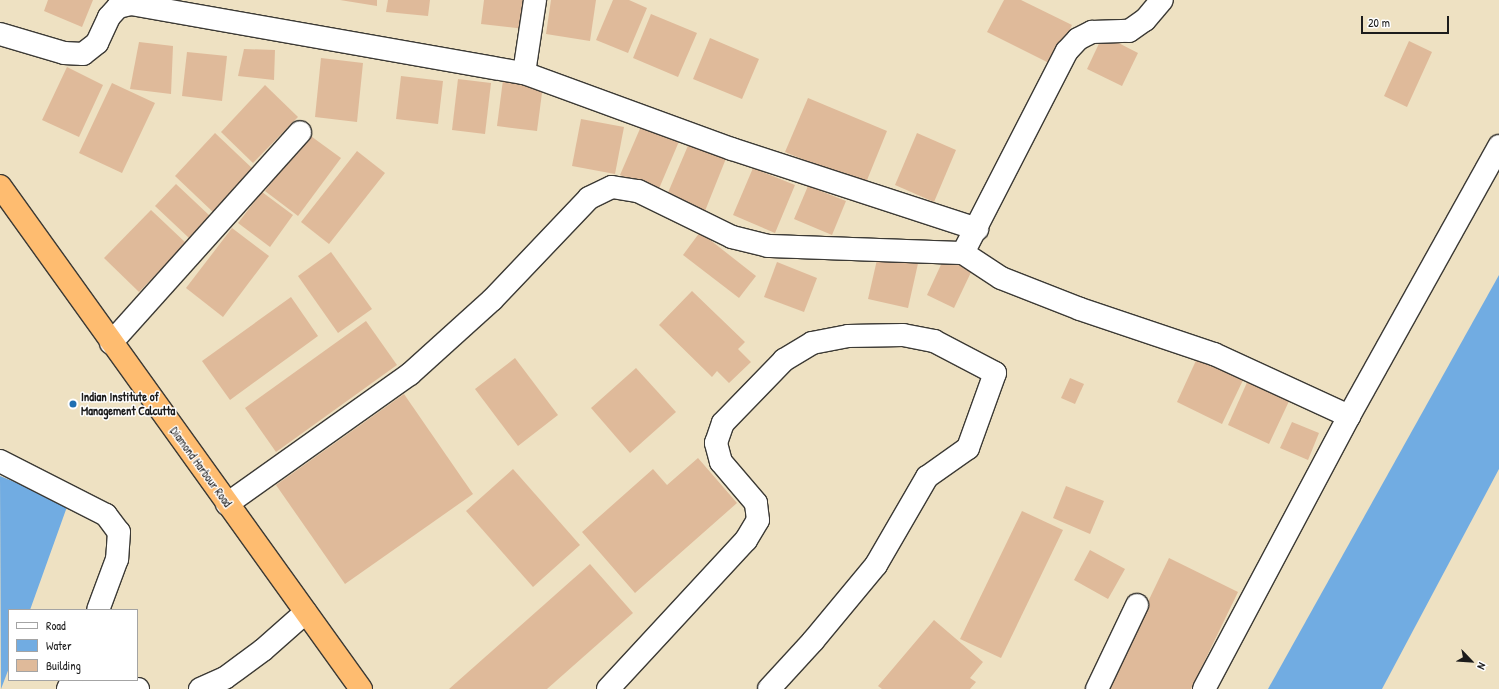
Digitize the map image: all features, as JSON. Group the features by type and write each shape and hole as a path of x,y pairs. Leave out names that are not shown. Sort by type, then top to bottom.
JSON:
{"highway":[{"name":"Diamond Harbour Road","path":"0,186 111,343 361,689"}],"street":[{"path":"524,73 535,0"},
{"path":"962,252 977,229 1067,51 1078,39 1092,32 1129,31 1145,20 1162,0"},
{"path":"0,34 64,53 83,54 97,43 109,17 118,8 131,4 524,73 732,149 977,229"},
{"path":"111,343 300,132"},
{"path":"1204,689 1349,416 1499,146"},
{"path":"227,504 410,374 492,300 589,198 612,187 638,191 732,237 768,246 962,252 1001,278 1080,309 1214,354 1349,416"},
{"path":"608,689 746,540 758,520 756,503 721,462 716,443 723,423 784,360 812,343 848,336 903,335 934,341 995,373 968,448 927,478 876,565 814,641 769,689"},
{"path":"0,461 106,515 119,532 117,559 98,609"},
{"path":"1097,689 1137,605"},
{"path":"200,689 226,678 306,612"},
{"path":"90,689 138,689"}],"water":[{"path":"1499,275 1499,469 1382,689 1268,689"},
{"path":"0,476 68,504 30,609 8,609 8,671 1,689"}],"building":[{"path":"48,0 93,0 82,27 44,11"},
{"path":"340,0 377,0 377,6"},
{"path":"388,0 430,0 428,16 386,12"},
{"path":"484,0 528,0 525,29 481,24"},
{"path":"551,0 596,0 590,41 546,34"},
{"path":"613,0 629,0 647,8 628,53 596,40"},
{"path":"1004,0 1021,0 1072,25 1053,65 987,32"},
{"path":"651,14 697,33 678,77 633,58"},
{"path":"1103,35 1138,53 1122,86 1087,69"},
{"path":"710,38 759,59 742,99 693,79"},
{"path":"1409,41 1432,52 1407,107 1384,96"},
{"path":"139,42 173,46 171,94 130,89"},
{"path":"244,49 275,50 274,80 238,76"},
{"path":"187,52 227,56 222,101 182,96"},
{"path":"321,58 363,63 357,122 315,117"},
{"path":"67,67 103,85 79,137 42,120"},
{"path":"401,76 443,81 438,124 396,119"},
{"path":"458,79 491,83 485,134 452,130"},
{"path":"503,80 543,85 537,131 497,126"},
{"path":"112,83 155,103 122,173 79,153"},
{"path":"265,85 298,117 253,163 221,132"},
{"path":"808,98 887,131 865,185 785,152"},
{"path":"581,119 624,127 615,174 572,166"},
{"path":"642,124 680,139 658,191 620,175"},
{"path":"215,133 254,170 214,213 175,176"},
{"path":"917,133 956,150 934,202 895,185"},
{"path":"308,134 341,158 298,216 265,191"},
{"path":"690,141 727,156 705,211 667,195"},
{"path":"357,151 385,173 329,244 301,222"},
{"path":"753,168 795,185 775,233 733,215"},
{"path":"176,184 210,216 189,238 155,206"},
{"path":"808,186 846,201 832,235 794,219"},
{"path":"262,192 293,215 270,247 238,223"},
{"path":"151,210 186,243 139,292 104,258"},
{"path":"232,228 269,256 223,317 186,288"},
{"path":"700,232 756,276 739,298 683,255"},
{"path":"879,251 919,259 908,308 868,299"},
{"path":"331,252 372,309 338,333 298,276"},
{"path":"945,256 973,268 954,308 927,295"},
{"path":"777,262 817,278 804,312 764,297"},
{"path":"692,291 745,342 738,349 751,362 729,383 717,371 712,377 659,325"},
{"path":"291,297 318,336 230,400 202,361"},
{"path":"366,321 397,365 276,452 245,408"},
{"path":"1199,354 1245,376 1222,424 1177,402"},
{"path":"515,358 558,415 518,446 475,389"},
{"path":"636,368 676,412 630,453 591,408"},
{"path":"1070,378 1084,384 1075,404 1061,398"},
{"path":"1249,378 1291,397 1269,444 1228,425"},
{"path":"404,394 473,494 345,584 276,485"},
{"path":"1292,422 1319,433 1308,460 1280,448"},
{"path":"698,458 737,503 635,593 582,532 653,469 667,485"},
{"path":"513,469 580,545 533,587 466,511"},
{"path":"1066,486 1104,501 1090,534 1053,518"},
{"path":"1022,511 1063,530 1001,658 960,639"},
{"path":"1090,550 1125,569 1108,599 1074,580"},
{"path":"1169,558 1238,592 1191,689 1106,689"},
{"path":"590,564 633,613 547,689 449,689"},
{"path":"934,620 983,662 970,678 976,682 970,689 882,689 878,686"}],"place":[{"name":"Indian Institute of Management Calcutta","path":"73,404"}]}
